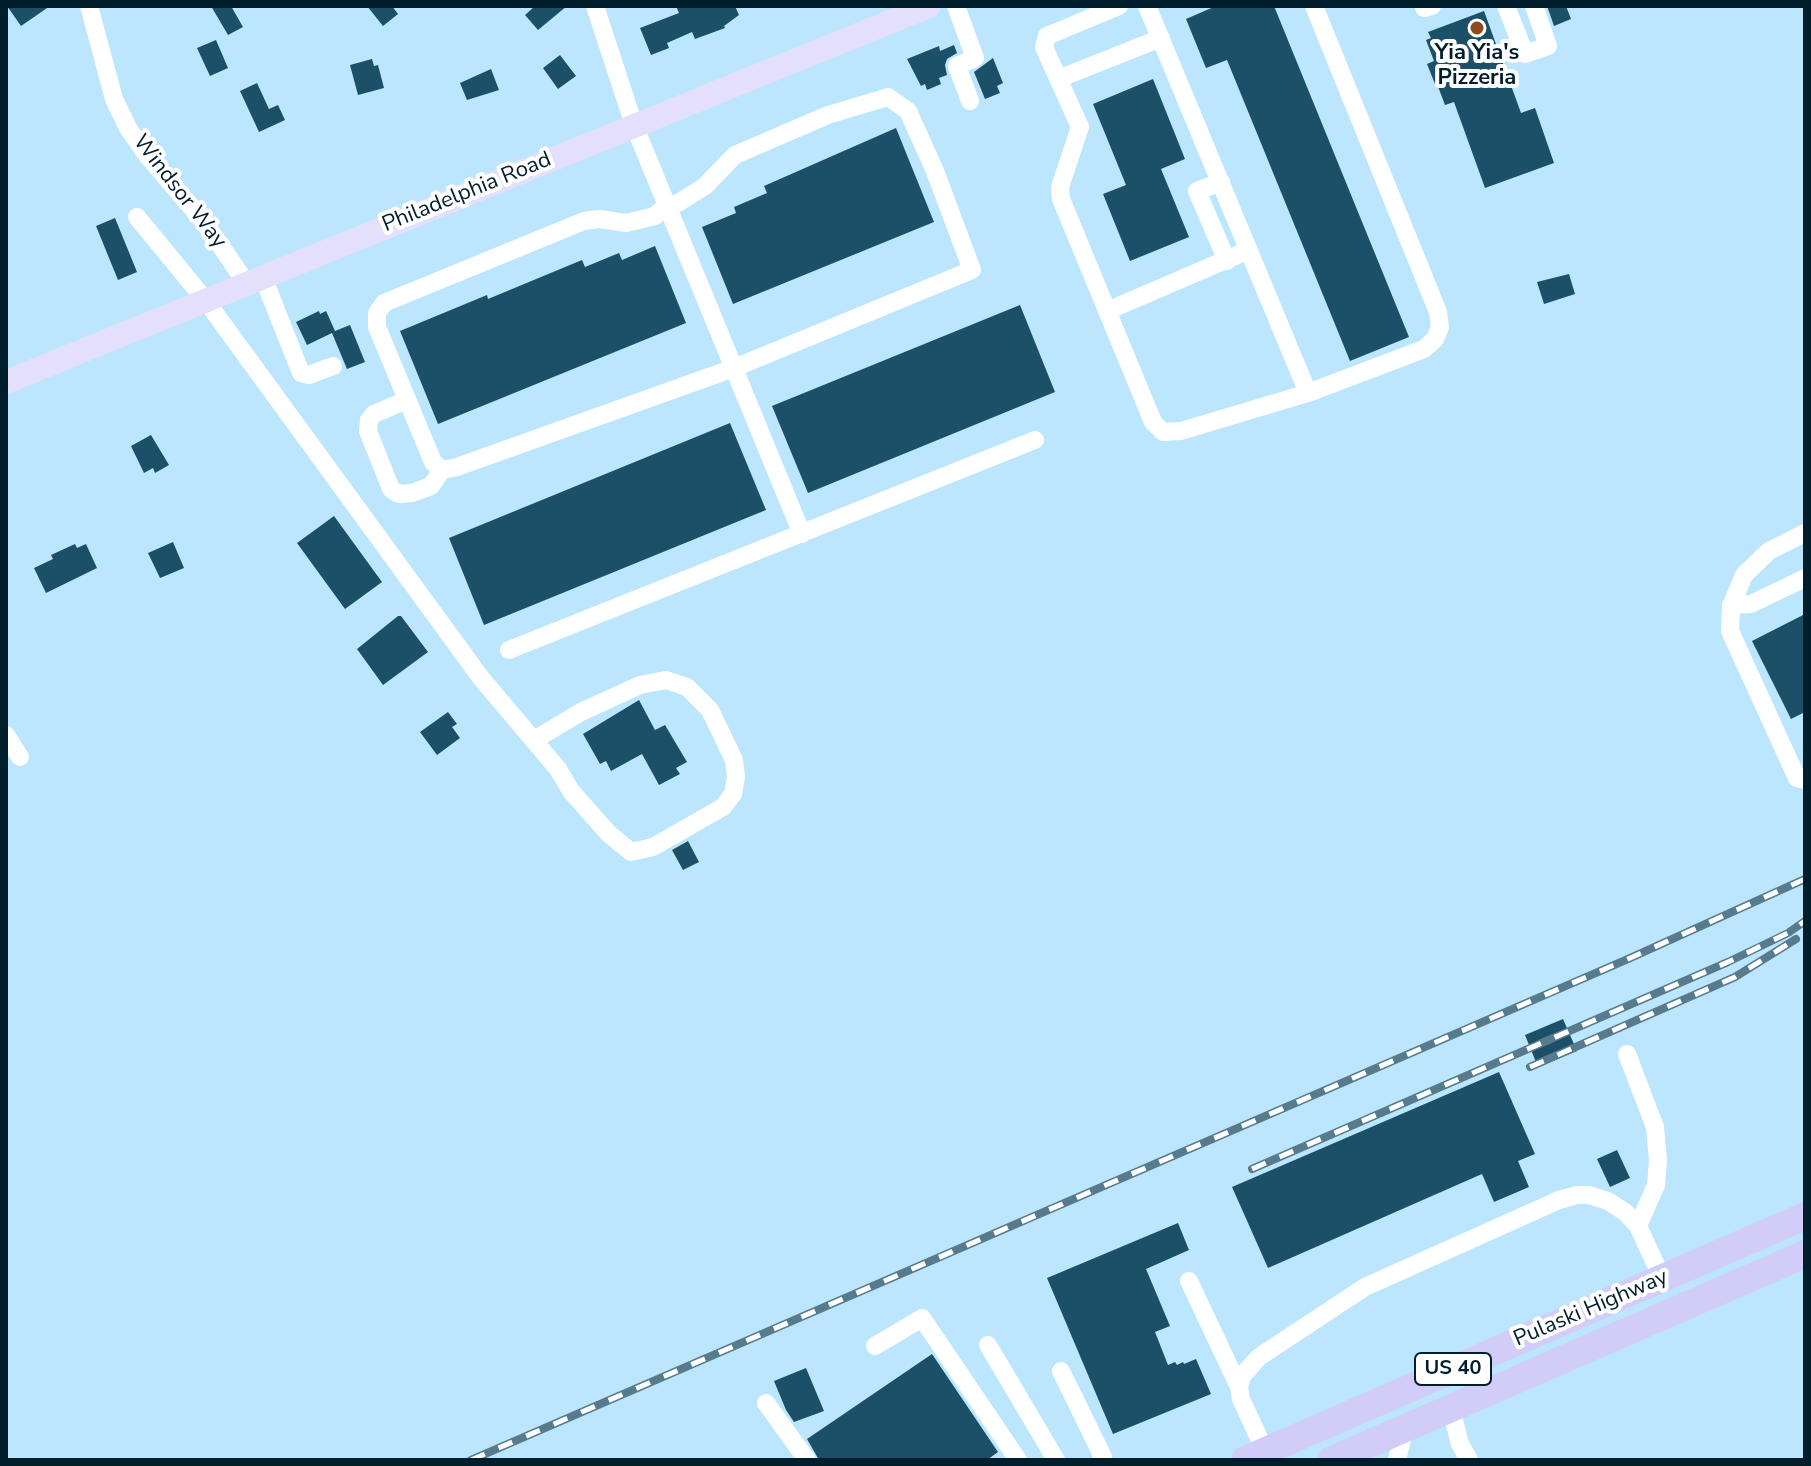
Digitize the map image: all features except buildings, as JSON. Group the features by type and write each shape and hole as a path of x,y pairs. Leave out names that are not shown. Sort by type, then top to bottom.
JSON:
{"highway":[{"name":"Pulaski Highway","path":"1255,1456 1805,1216"},
{"name":"Pulaski Highway","path":"1332,1460 1805,1254"}],"main road":[{"name":"Philadelphia Road","path":"6,382 929,6"}],"street":[{"name":"Windsor Way","path":"89,6 114,99 128,128 146,154 255,280 301,373 309,375 333,366"},
{"path":"956,6 975,58 957,66 970,101"},
{"path":"1119,6 1047,36 1044,47 1080,127 1060,187 1061,199 1153,422 1163,432 1181,431 1308,393 1424,349 1435,339 1440,327 1438,312 1314,6"},
{"path":"1147,6 1308,393"},
{"path":"1424,6 1432,6"},
{"path":"1506,6 1525,54 1548,46 1534,6"},
{"path":"600,8 634,125 802,534"},
{"path":"1058,79 1161,38"},
{"path":"407,400 374,414 369,420 368,431 391,489 399,494 431,486 442,470 734,368 972,270 935,171 908,111 888,97 828,115 735,155 705,186 678,203 667,205 655,216 626,223 599,219 584,221 384,303 377,313 377,327 433,462 442,470"},
{"path":"1221,182 1197,191 1227,261"},
{"path":"137,217 206,301 481,678 608,833 631,852 653,847 723,807 733,794 736,777 734,760 710,710 687,687 666,680 640,685 581,712 534,740"},
{"path":"1107,311 1249,250"},
{"path":"509,650 1035,440"},
{"path":"1805,533 1769,551 1744,575 1731,605 1730,631 1797,778 1805,780"},
{"path":"1731,605 1751,604 1805,578"},
{"path":"6,735 20,757"},
{"path":"1627,1054 1655,1127 1658,1161 1656,1185 1638,1226"},
{"path":"1239,1387 1242,1376 1259,1357 1365,1287 1559,1200 1577,1195 1608,1201 1625,1212 1638,1226 1662,1278"},
{"path":"1189,1281 1239,1387 1255,1456"},
{"path":"875,1346 922,1318 1018,1460"},
{"path":"988,1345 1056,1460"},
{"path":"1061,1371 1103,1457 1101,1460"},
{"path":"766,1403 807,1460"},
{"path":"1451,1409 1455,1430 1469,1460"},
{"path":"1397,1460 1405,1427"}],"railway":[{"path":"471,1460 1628,959 1805,879"},
{"path":"1252,1169 1728,962 1788,933 1805,921"},
{"path":"1530,1067 1735,977 1796,939"}],"place":[{"name":"Yia Yia's Pizzeria","path":"1477,28"}]}
